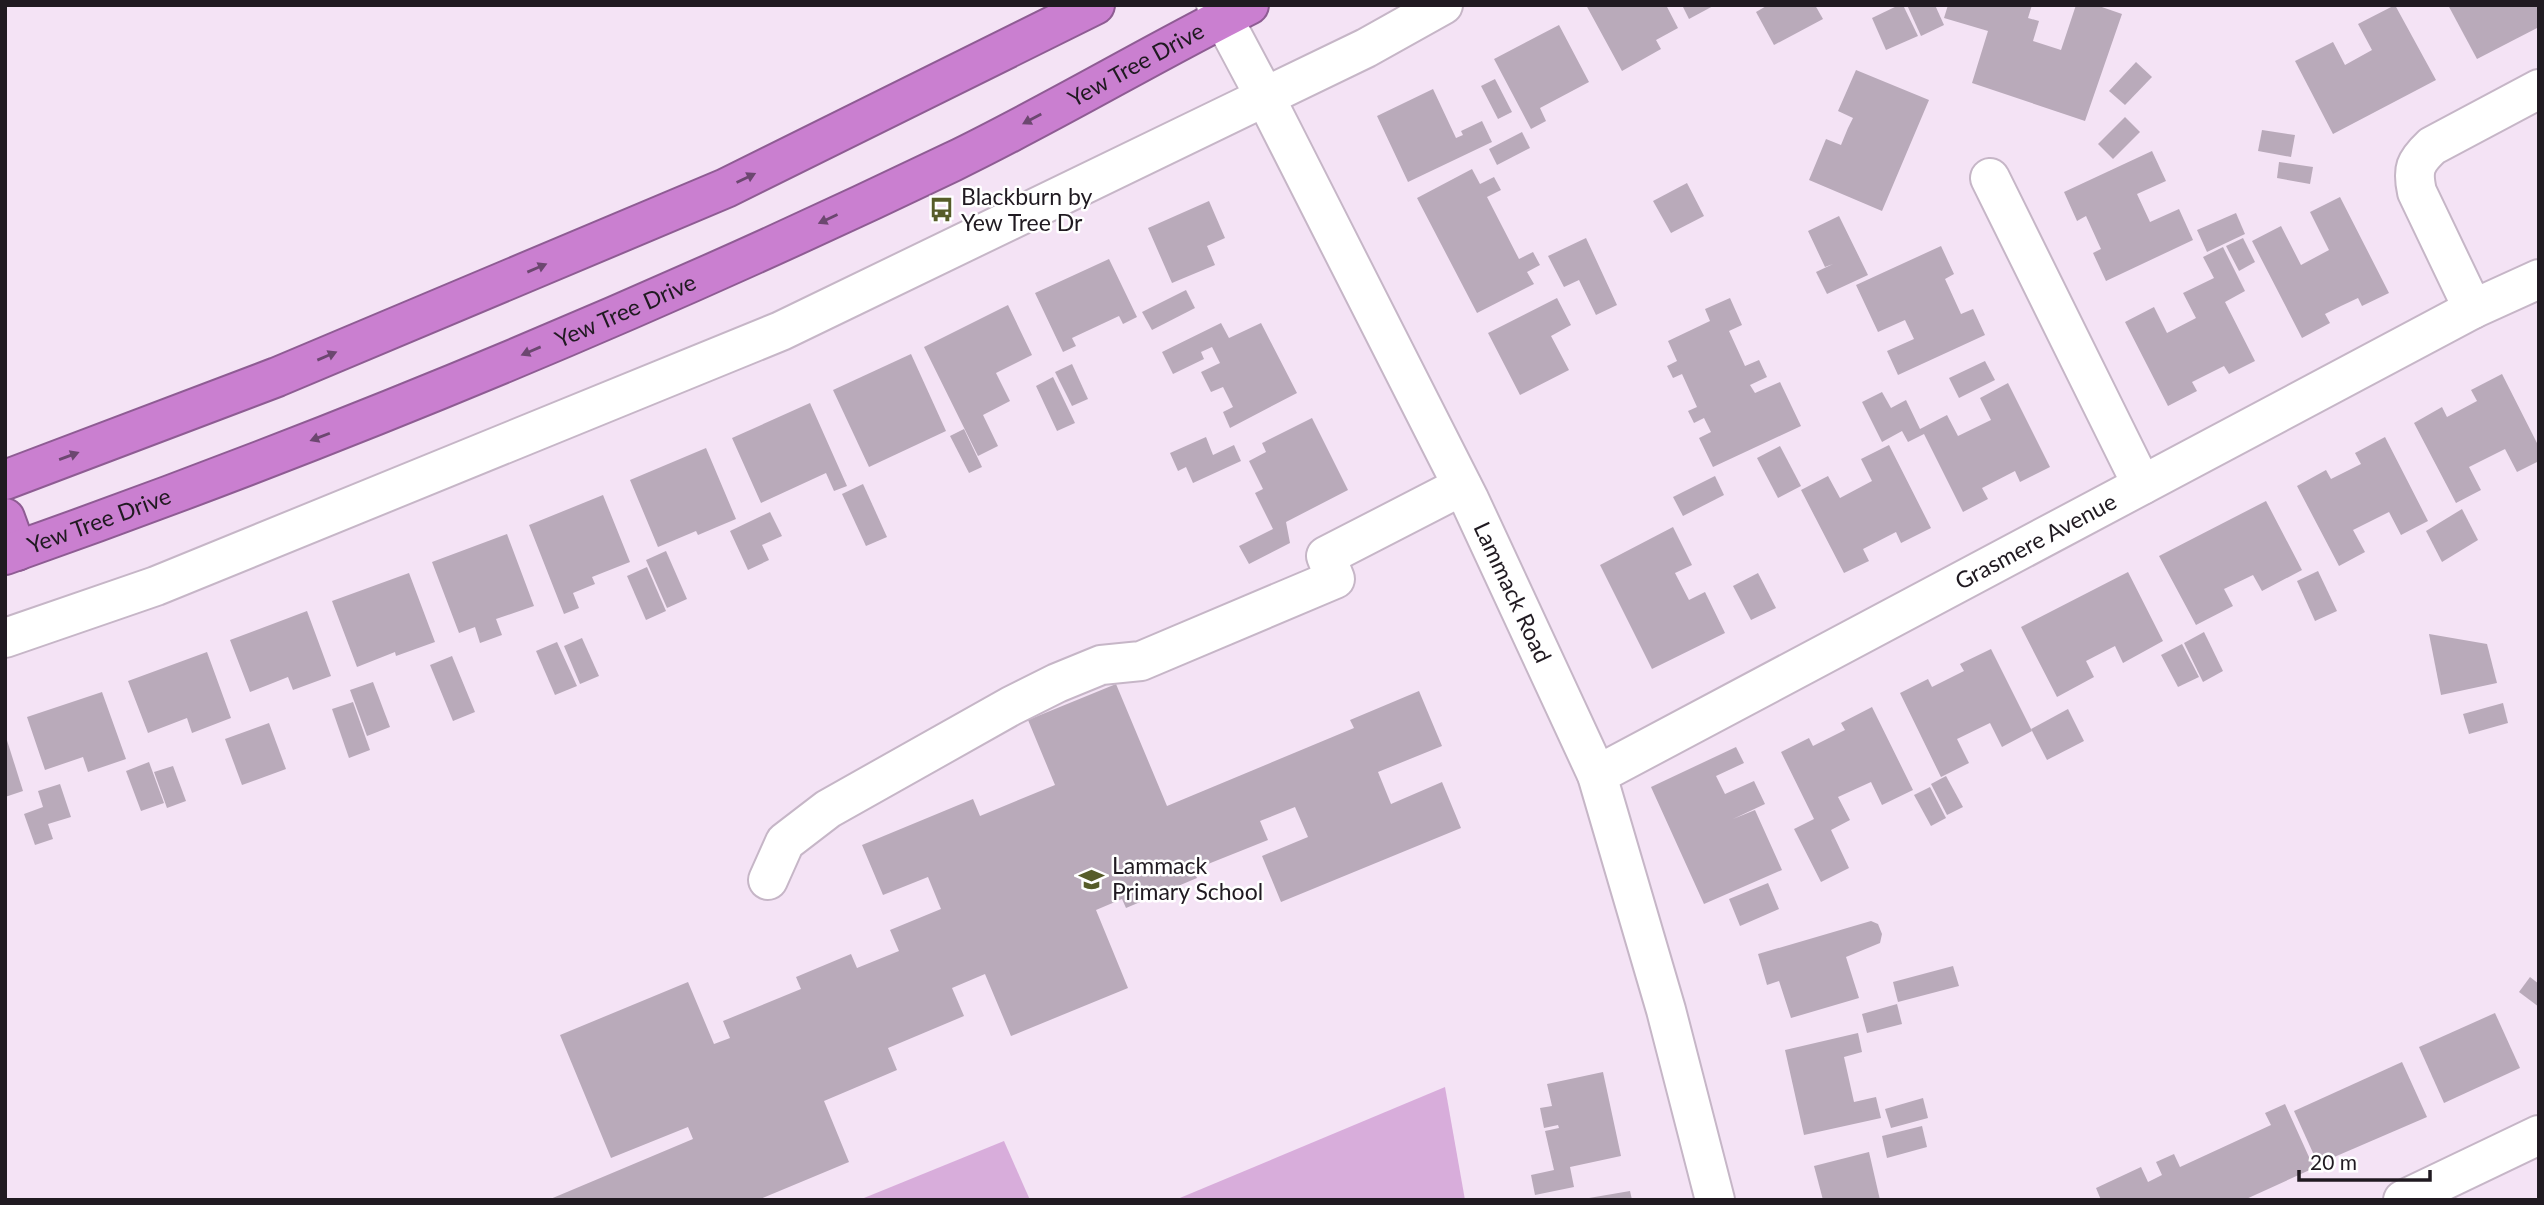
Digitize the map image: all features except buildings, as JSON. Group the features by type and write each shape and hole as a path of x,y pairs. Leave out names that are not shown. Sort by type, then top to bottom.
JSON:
{"highway":[{"path":"5,480 277,377 726,188 1095,5"},
{"name":"Yew Tree Drive","path":"9,541 125,513 431,395 739,261 955,160 1229,10"}],"street":[{"path":"5,638 156,586 781,331 1366,48 1443,5"},
{"name":"Lammack Road","path":"1229,10 1265,97 1462,486 1597,775 1666,1010 1715,1200"},
{"path":"2473,309 2417,192 2414,176 2418,159 2432,146 2539,89"},
{"path":"1990,178 2142,485"},
{"name":"Grasmere Avenue","path":"1597,775 2473,309 2539,279"},
{"path":"768,880 785,842 828,809 1057,683 1101,665 1141,661 1335,579 1326,556 1462,486"},
{"path":"2403,1200 2539,1135"}],"shaded area":[{"path":"1445,1087 1465,1200 1175,1200"},
{"path":"1004,1141 1030,1200 859,1200"}],"place":[{"name":"Blackburn by Yew Tree Dr","path":"941,210"},
{"name":"Lammack Primary School","path":"1092,879"}]}
